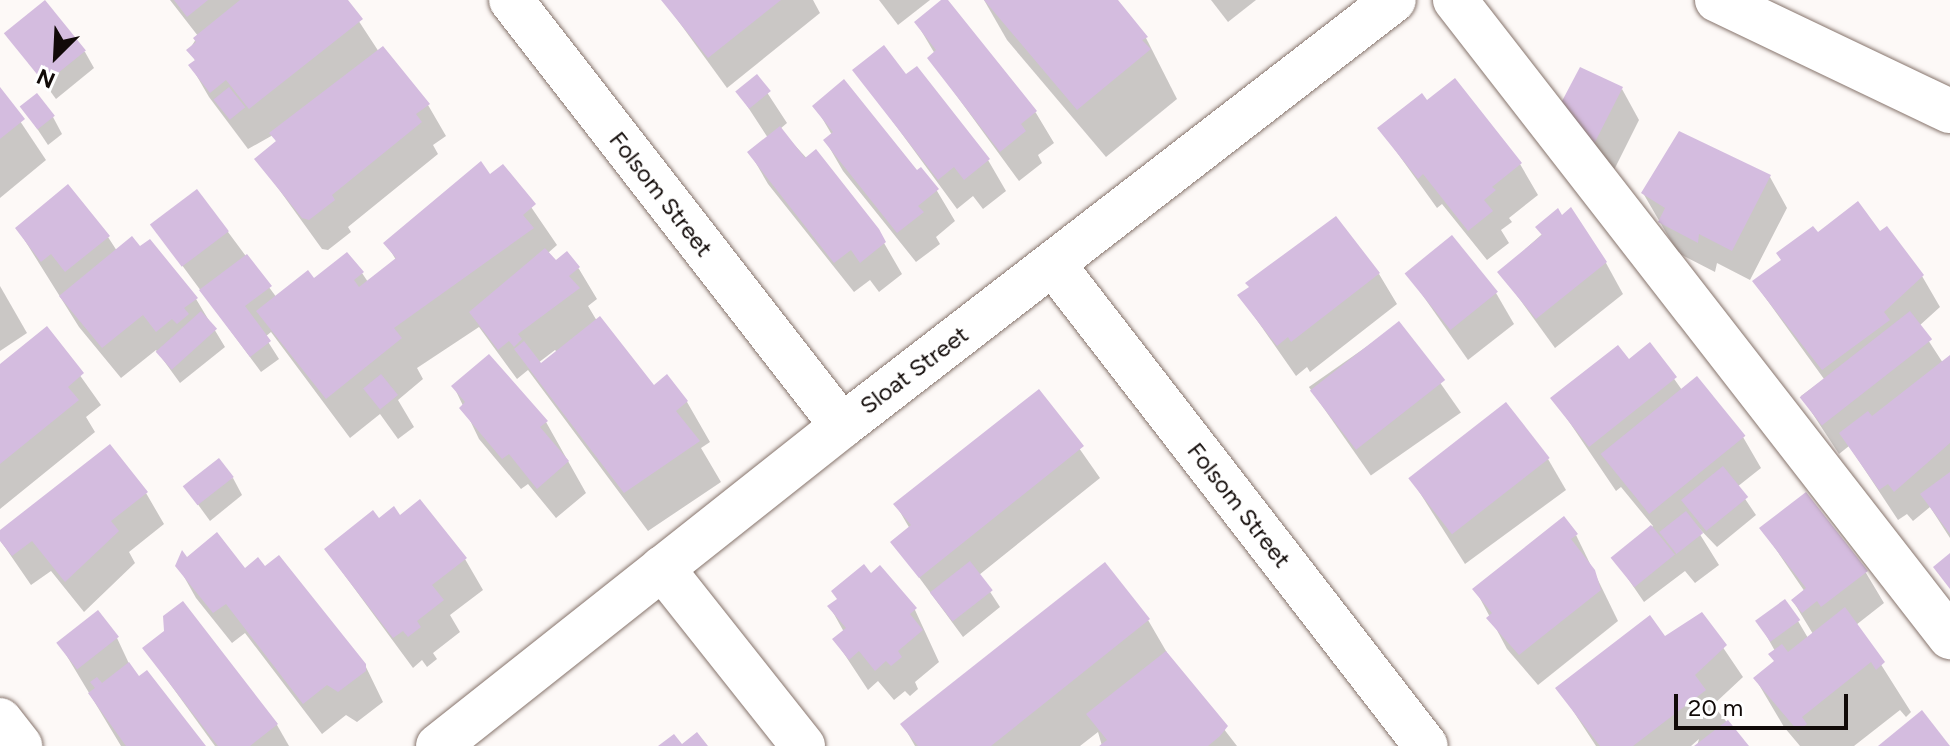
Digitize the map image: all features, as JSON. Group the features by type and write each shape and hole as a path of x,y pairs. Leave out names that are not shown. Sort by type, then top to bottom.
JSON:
{"street":[{"name":"Folsom Street","path":"511,0 842,426"},
{"name":"Sloat Street","path":"438,746 842,426 1394,0"},
{"path":"1455,0 1950,637"},
{"path":"1717,0 1950,111"},
{"name":"Folsom Street","path":"1053,264 1426,746"},
{"path":"662,568 803,746"},
{"path":"0,720 20,746"}],"building":[{"path":"45,0 86,51 45,84 4,33"},
{"path":"174,0 208,0 187,17"},
{"path":"240,0 348,0 363,19 249,109 226,80 210,93 188,65 195,60 186,50 196,42 193,38"},
{"path":"661,0 781,0 708,58"},
{"path":"941,0 948,0 1037,111 1021,124 1026,131 1000,152 927,58 936,50 914,22"},
{"path":"984,0 1118,0 1148,37 1142,40 1151,49 1077,110"},
{"path":"884,45 906,74 917,66 990,159 964,180 954,167 938,180 852,70"},
{"path":"383,46 430,104 416,114 422,122 332,195 335,200 309,220 302,218 254,159 276,141 269,133"},
{"path":"1580,67 1623,87 1593,146 1561,103"},
{"path":"757,74 771,91 749,109 735,92"},
{"path":"1455,78 1522,163 1492,187 1496,190 1484,200 1493,211 1468,231 1423,174 1418,179 1377,128 1422,93 1427,100"},
{"path":"844,79 917,170 921,167 939,189 918,206 924,212 897,233 823,140 833,132 812,106"},
{"path":"0,87 25,119 0,139"},
{"path":"229,87 245,107 230,120 213,100"},
{"path":"37,93 55,116 38,129 20,107"},
{"path":"780,126 805,158 816,149 879,229 886,242 860,263 851,250 834,263 747,152"},
{"path":"1679,131 1771,175 1732,251 1699,234 1698,243 1658,222 1665,208 1641,193"},
{"path":"481,161 490,174 503,164 536,204 523,215 534,228 394,328 402,338 326,399 256,311 308,270 314,278 347,252 364,272 354,280 359,287 396,258 383,243"},
{"path":"68,184 110,236 65,272 51,254 41,262 15,228"},
{"path":"197,189 229,231 182,267 150,225"},
{"path":"1858,201 1880,231 1887,226 1924,275 1884,312 1890,320 1822,370 1752,281 1781,260 1776,253 1813,226 1818,232"},
{"path":"1571,207 1607,262 1536,319 1497,272 1542,235 1535,227 1558,208 1562,215"},
{"path":"1336,216 1380,273 1291,342 1288,337 1277,346 1237,295 1249,287 1245,283"},
{"path":"1452,235 1498,292 1451,330 1405,273"},
{"path":"132,236 140,246 150,239 198,298 184,308 189,314 177,324 172,319 156,332 143,315 102,348 59,296"},
{"path":"545,248 556,260 567,251 580,267 569,276 580,288 518,334 522,339 514,347 509,341 498,350 469,312"},
{"path":"247,254 272,286 245,306 271,341 250,357 199,290"},
{"path":"201,311 217,329 172,370 156,352"},
{"path":"1910,311 1932,339 1822,426 1800,397"},
{"path":"600,316 654,385 667,374 688,401 676,411 700,441 624,493 514,349 524,341 541,363"},
{"path":"1399,321 1445,380 1356,450 1310,391"},
{"path":"47,326 84,373 68,387 79,400 0,464 0,364"},
{"path":"1650,342 1677,377 1589,447 1550,398 1618,345 1629,359"},
{"path":"489,354 548,421 540,427 569,461 537,489 509,454 502,459 459,408 465,402 451,386"},
{"path":"1950,355 1950,443 1894,492 1888,484 1879,490 1839,433 1868,411 1872,416"},
{"path":"381,374 398,395 380,409 363,388"},
{"path":"1697,376 1745,436 1649,514 1601,454"},
{"path":"1039,389 1084,446 919,578 890,542 911,525 893,504"},
{"path":"1506,402 1550,458 1452,534 1408,478"},
{"path":"110,444 148,492 111,521 119,531 65,582 32,541 12,556 0,541 0,530"},
{"path":"219,458 234,477 198,505 183,486"},
{"path":"1723,466 1748,497 1706,531 1681,500"},
{"path":"1950,472 1950,534 1920,494"},
{"path":"1806,492 1868,571 1821,607 1817,601 1802,613 1791,600 1806,588 1759,528"},
{"path":"420,499 467,558 432,585 444,600 417,621 421,627 408,637 403,631 393,638 324,549 373,510 379,518 394,506 400,515"},
{"path":"1686,511 1703,533 1676,554 1659,532"},
{"path":"1564,516 1578,534 1571,539 1595,570 1601,590 1519,655 1486,618 1492,613 1472,589"},
{"path":"1651,525 1675,555 1635,587 1611,558"},
{"path":"217,532 245,568 258,557 265,566 279,555 366,664 366,671 338,692 327,685 303,704 226,604 213,613 175,566 182,550 187,557"},
{"path":"1950,553 1950,589 1933,567"},
{"path":"970,561 993,590 953,622 930,592"},
{"path":"1105,562 1150,619 991,746 918,746 900,724"},
{"path":"864,564 871,573 880,565 917,608 910,614 923,630 898,651 902,657 891,666 886,661 875,671 859,651 849,660 832,639 846,628 827,606 837,599 831,591"},
{"path":"1785,599 1800,620 1770,642 1755,621"},
{"path":"183,601 278,724 250,746 218,746 142,648 164,631 163,616"},
{"path":"1845,607 1885,662 1876,670 1871,662 1802,717 1807,724 1798,731 1753,678 1774,661 1768,654 1782,644 1788,652"},
{"path":"98,610 119,637 77,669 56,643"},
{"path":"1702,612 1727,645 1695,675 1706,690 1633,746 1600,746 1555,688 1650,615 1665,636"},
{"path":"1166,651 1228,726 1208,746 1099,746 1107,740 1086,714"},
{"path":"129,662 139,676 147,670 206,746 126,746 88,693 95,688 90,682 97,677 102,683"},
{"path":"1922,710 1950,746 1878,746"},
{"path":"1728,720 1749,746 1694,746"},
{"path":"697,732 708,746 658,746 674,734 682,744"}]}
